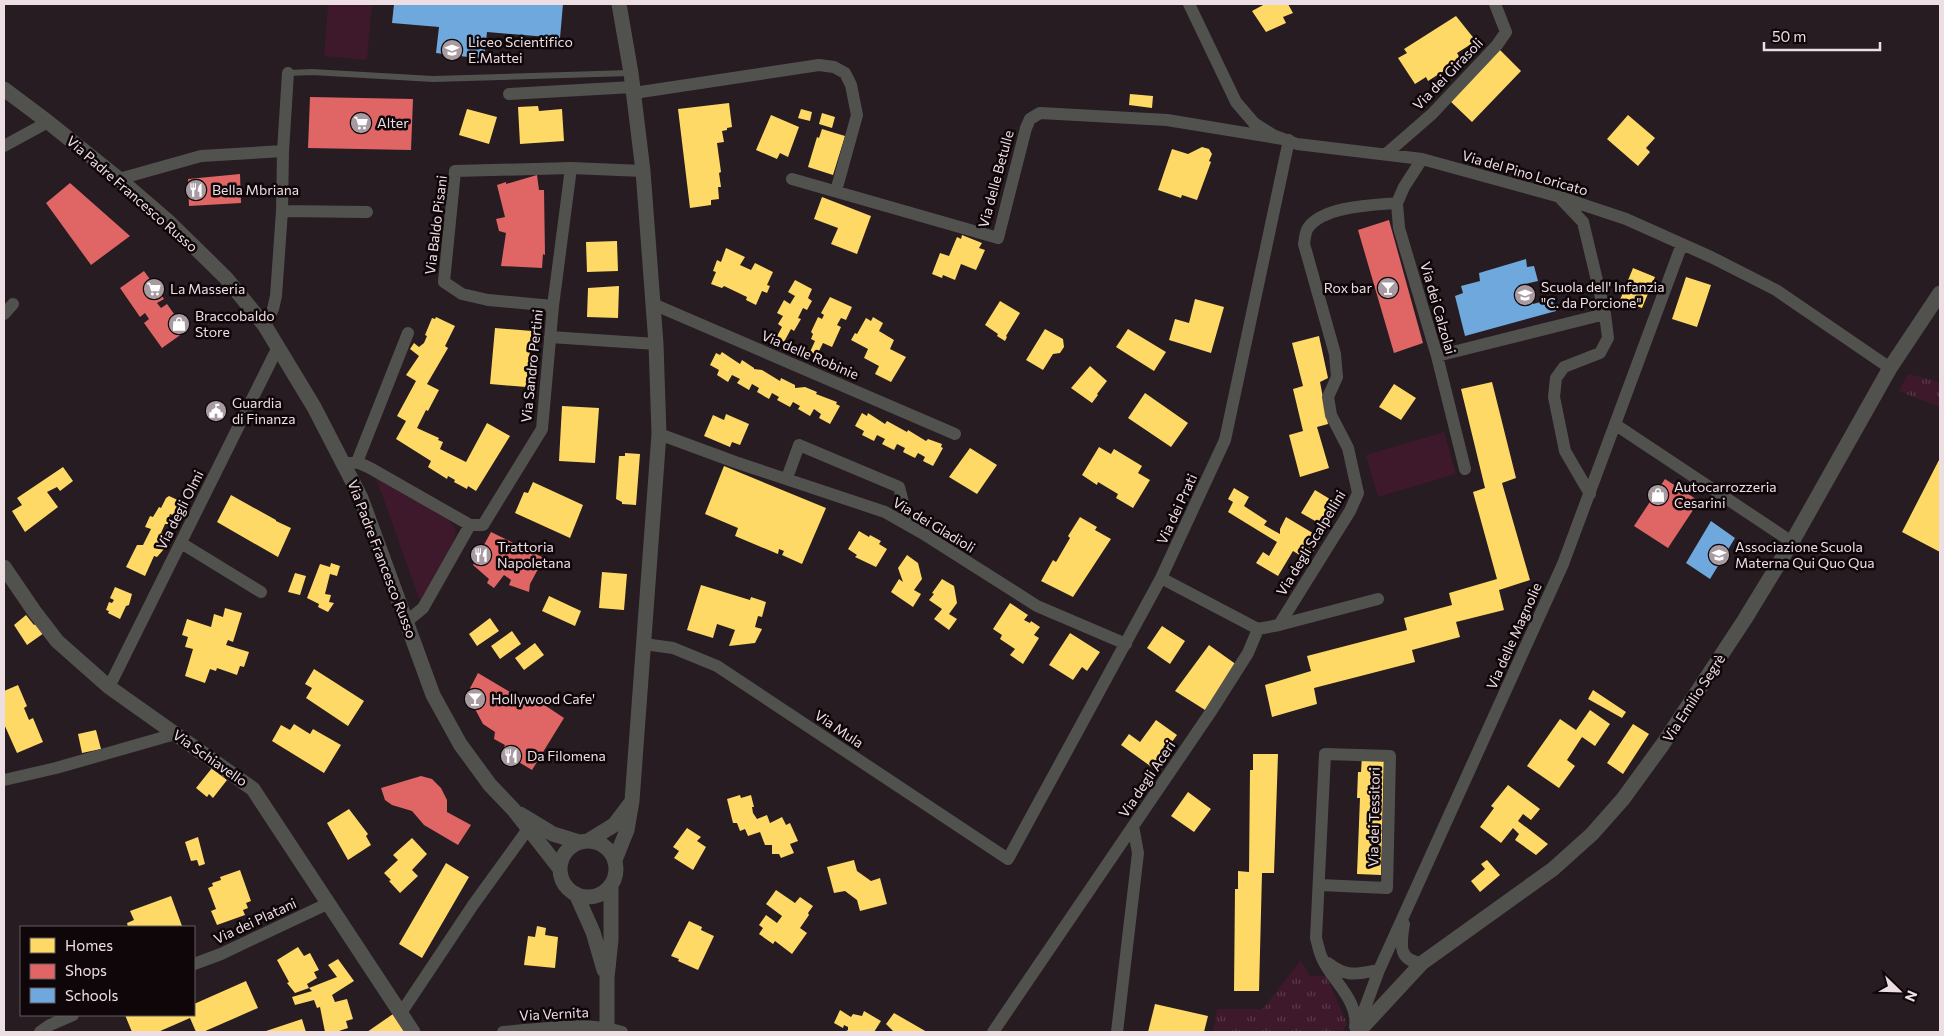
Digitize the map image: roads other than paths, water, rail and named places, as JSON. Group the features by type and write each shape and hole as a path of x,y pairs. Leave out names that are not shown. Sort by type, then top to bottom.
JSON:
{"street":[{"path":"615,860 627,830 632,801 659,434 656,344 643,171 633,84 619,4"},
{"name":"Via del Pino Loricato","path":"1189,4 1236,102 1254,124 1273,134 1297,144 1422,159 1560,197 1626,219 1776,290 1890,368"},
{"name":"Via dei Girasoli","path":"1386,154 1432,114 1497,45 1506,32 1495,4"},
{"path":"509,94 633,84 819,65 834,67 845,73 851,85 857,115 836,192"},
{"path":"265,326 273,309 276,296 288,73"},
{"name":"Via Padre Francesco Russo","path":"4,90 120,179 170,223 226,278 265,326 351,463 361,498 433,695 460,744 490,785 513,809 560,869"},
{"name":"Via delle Betulle","path":"792,179 998,238 1026,128 1030,119 1040,113 1167,120 1289,140"},
{"path":"4,146 48,122"},
{"name":"Via dei Prati","path":"1008,859 1161,578 1226,440 1289,140"},
{"path":"120,179 201,156 283,152"},
{"path":"1397,202 1404,186 1422,159"},
{"path":"571,168 643,171"},
{"name":"Via Sandro Pertini","path":"470,525 483,525 542,429 553,306 571,168"},
{"name":"Via Baldo Pisani","path":"553,306 488,300 462,294 444,282 455,171 571,168"},
{"path":"1560,197 1583,222 1605,314 1608,338 1600,353 1564,367 1556,378 1554,398 1565,451 1590,494"},
{"name":"Via dei Calzolai","path":"1397,202 1399,228 1437,356 1465,470"},
{"name":"Via degli Scalpellini","path":"1279,626 1350,511 1358,494 1348,448 1331,415 1328,397 1337,378 1335,354 1304,244 1306,236 1308,229 1321,217 1354,207 1397,202"},
{"path":"282,211 367,212"},
{"name":"Via delle Magnolie","path":"1356,1032 1380,970 1563,564 1682,244"},
{"name":"Via Emilio Segrè","path":"1356,1032 1422,964 1553,869 1592,834 1606,818 1664,744 1745,619 1792,542 1890,368 1940,292"},
{"path":"4,314 13,304"},
{"name":"Via delle Robinie","path":"653,304 955,434"},
{"path":"1437,356 1605,314"},
{"path":"406,622 423,608 470,525 351,463 408,333"},
{"path":"550,337 656,344"},
{"name":"Via degli Olmi","path":"109,687 278,347"},
{"path":"1616,424 1792,542"},
{"name":"Via dei Gladioli","path":"659,434 735,462 885,512 909,525 1037,606 1126,644"},
{"path":"787,478 800,445 899,487 909,525"},
{"path":"181,543 261,592"},
{"name":"Via Schiavello","path":"4,566 57,641 109,687 253,789 413,1032"},
{"path":"1161,578 1258,629 1279,626 1378,599"},
{"name":"Via degli Aceri","path":"994,1032 1215,706 1248,653 1258,629"},
{"name":"Via Mula","path":"644,644 673,648 717,666 1008,859"},
{"path":"4,780 56,768 175,734"},
{"name":"Via dei Tessitori","path":"1320,885 1387,888 1390,756 1325,754 1316,938 1322,958 1350,1002 1356,1017 1356,1032"},
{"path":"607,978 593,932 576,894 565,884 560,869 565,853 614,825 632,801"},
{"name":"Via Padre Francesco Russo","path":"513,809 553,834 584,842"},
{"path":"1117,1032 1138,853 1133,826"},
{"path":"401,1013 473,905 528,829"},
{"path":"576,894 591,897 599,895 611,885 615,878 615,860 611,852 605,846 584,842"},
{"path":"611,885 607,1030 622,1032"},
{"name":"Via dei Platani","path":"195,964 221,954 329,903"},
{"path":"1406,912 1402,945 1404,957 1411,962 1422,964"},
{"path":"1322,958 1337,970 1353,975 1380,970"},
{"path":"40,1032 50,1025 71,1016"},
{"name":"Via Vernita","path":"503,1032 585,1026 607,1030"}],"lane":[{"path":"288,73 312,72 433,79 633,84"}],"place":[{"name":"Liceo Scientifico E.Mattei","path":"452,50"},
{"name":"Alter","path":"361,123"},
{"name":"Bella Mbriana","path":"196,190"},
{"name":"Rox bar","path":"1388,288"},
{"name":"La Masseria","path":"154,289"},
{"name":"Scuola dell' Infanzia \"C. da Porcione\"","path":"1525,295"},
{"name":"Braccobaldo Store","path":"179,324"},
{"name":"Guardia di Finanza","path":"216,411"},
{"name":"Autocarrozzeria Cesarini","path":"1658,495"},
{"name":"Trattoria Napoletana","path":"481,555"},
{"name":"Associazione Scuola Materna Qui Quo Qua","path":"1719,555"},
{"name":"Hollywood Cafe'","path":"475,699"},
{"name":"Da Filomena","path":"511,756"}]}
